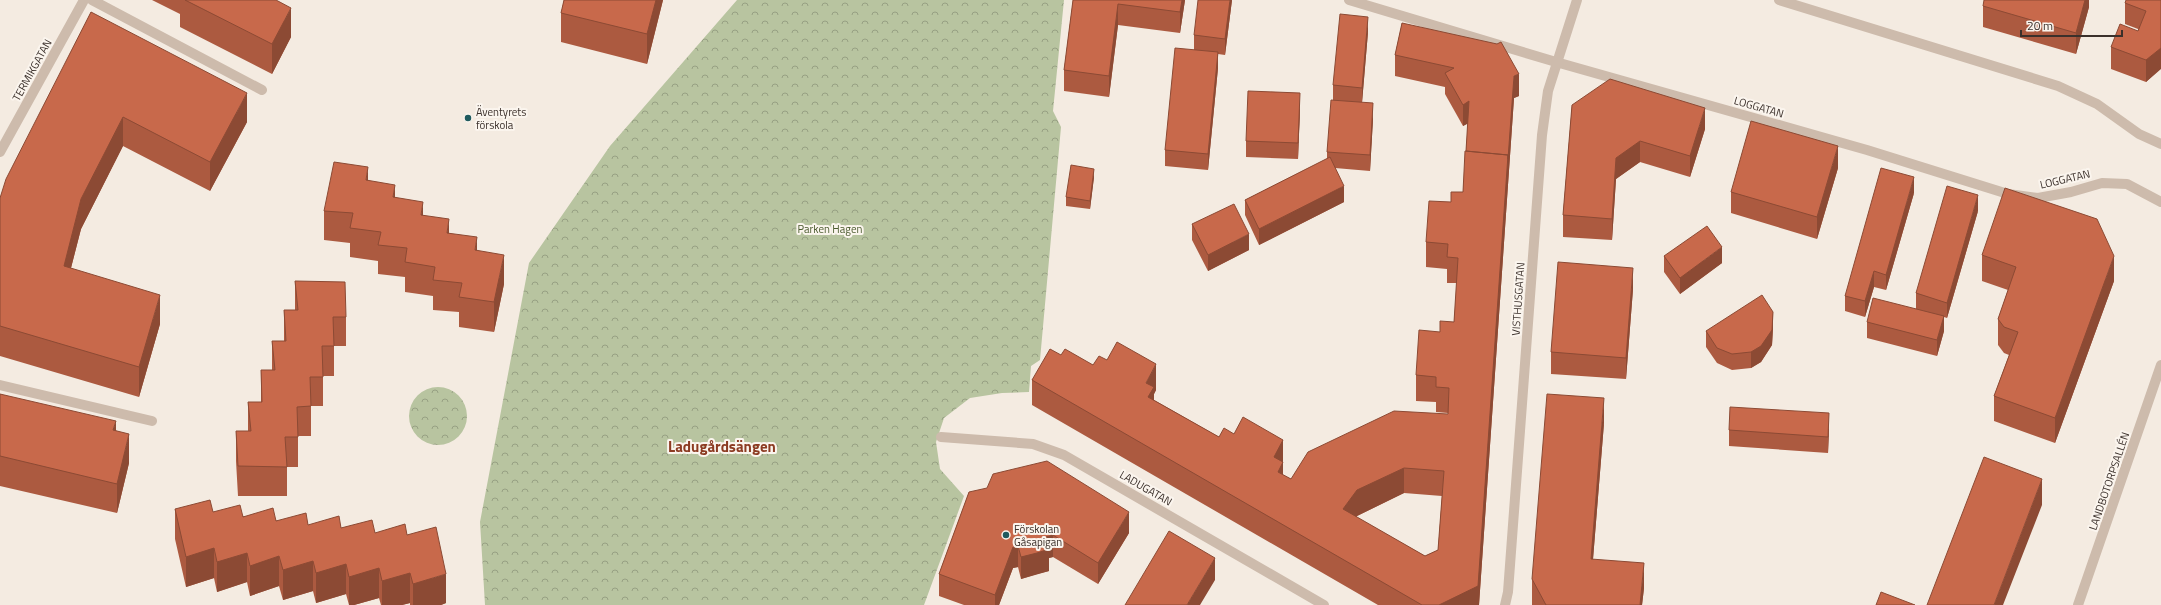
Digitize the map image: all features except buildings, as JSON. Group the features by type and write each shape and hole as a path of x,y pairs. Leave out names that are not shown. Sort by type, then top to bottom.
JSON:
{"street":[{"name":"TERMIKGATAN","path":"0,152 84,0"},
{"path":"92,0 262,90"},
{"name":"LOGGATAN","path":"1349,0 1556,62 1868,150 2008,194 2038,198 2071,192 2102,183 2127,184 2161,202"},
{"name":"VISTHUSGATAN","path":"1505,605 1508,592 1542,134 1548,91 1577,0"},
{"path":"1779,0 2058,86 2097,104 2139,134 2161,144"},
{"name":"LANDBOTORPSALLÉN","path":"2078,605 2161,364"},
{"path":"0,385 152,420"},
{"name":"LADUGATAN","path":"941,437 1033,444 1064,455 1324,605"}],"green space":[{"name":"Parken Hagen","path":"737,0 1064,0 1053,111 1061,127 1040,360 1031,366 1029,392 1002,393 970,398 944,418 936,442 940,469 964,496 924,605 485,605 480,522 529,263 610,146"},
{"path":"432,387 444,387 459,395 467,410 467,422 459,437 444,445 432,445 417,437 409,422 409,410 417,395"}],"place":[{"name":"Äventyrets förskola","path":"468,118"},
{"name":"Förskolan Gåsapigan","path":"1006,535"}],"district":[{"name":"Ladugårdsängen","path":"722,446"}]}
